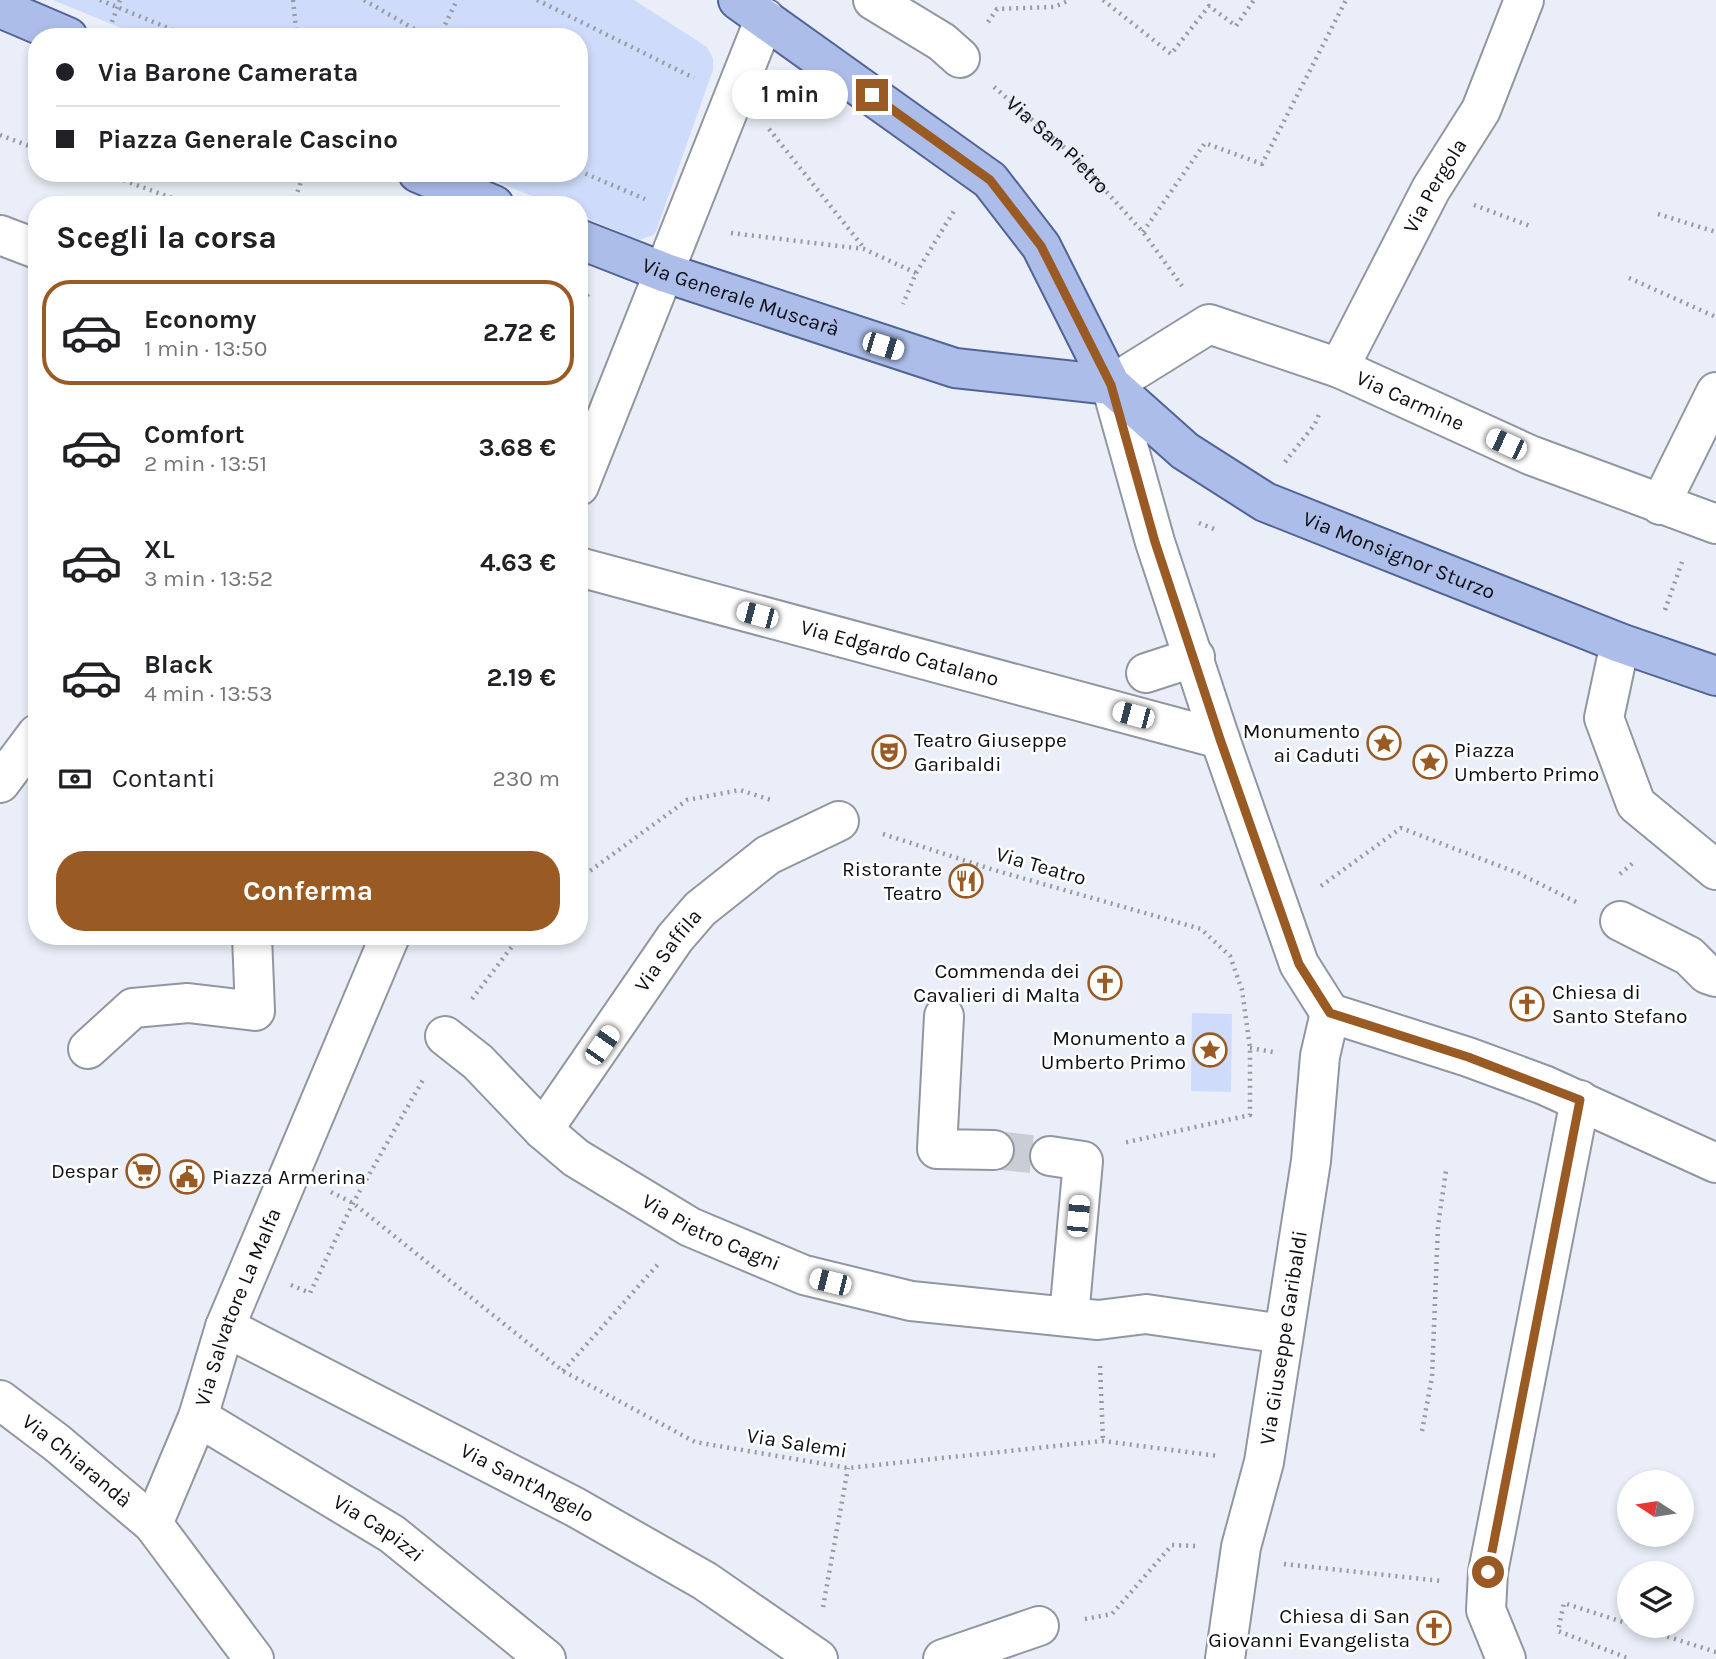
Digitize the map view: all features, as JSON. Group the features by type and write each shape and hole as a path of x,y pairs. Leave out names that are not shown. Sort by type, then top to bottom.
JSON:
{"main road":[{"path":"0,8 47,28"},
{"path":"752,9 990,180 1041,246 1111,385"},
{"path":"439,182 473,196"},
{"name":"Via Generale Muscarà","path":"588,243 666,273 955,368 1111,385"},
{"name":"Via Monsignor Sturzo","path":"1111,385 1185,451 1265,502 1635,648 1716,676"}],"street":[{"path":"873,0 942,42 960,58"},
{"name":"Via Pergola","path":"1339,368 1431,189 1481,110 1524,0"},
{"path":"588,454 666,273 752,9"},
{"path":"0,235 28,246"},
{"path":"1209,324 1111,385 1165,568 1220,739 1299,964 1330,1013 1468,1057 1580,1100 1716,1163"},
{"name":"Via Carmine","path":"1209,324 1339,368 1530,455 1707,521"},
{"path":"1660,505 1716,392"},
{"name":"Via Edgardo Catalano","path":"588,569 1125,688 1220,739"},
{"path":"1635,648 1604,718 1636,804 1716,870"},
{"path":"1125,688 1195,657"},
{"path":"0,783 28,746"},
{"name":"Via Saffila","path":"544,1130 675,938 700,909 768,855 839,821"},
{"path":"1620,921 1689,956 1707,974 1716,977"},
{"path":"88,1049 133,1008 188,1003 255,1011 252,945"},
{"name":"Via Salvatore La Malfa","path":"153,1524 198,1416 225,1327 386,945"},
{"name":"Via Giuseppe Garibaldi","path":"1225,1659 1241,1547 1264,1461 1311,1161 1320,1056 1330,1013"},
{"path":"944,1016 937,1149 994,1150"},
{"name":"Via Pietro Cagni","path":"445,1036 478,1062 544,1130 576,1158 690,1227 804,1275 911,1301 1084,1318 1146,1314 1283,1334"},
{"path":"1506,1659 1486,1610 1488,1578 1580,1100"},
{"path":"1067,1158 1084,1318"},
{"name":"Via Sant'Angelo","path":"225,1327 575,1507 705,1581 817,1659"},
{"name":"Via Chiarandà","path":"0,1400 57,1443 153,1524 254,1659"},
{"name":"Via Capizzi","path":"198,1416 392,1534 546,1659"},
{"path":"943,1659 1039,1626"}],"path":[{"path":"100,0 168,28"},
{"path":"293,0 296,28"},
{"path":"364,0 412,28"},
{"path":"443,28 457,0"},
{"path":"960,58 997,9 1054,7 1069,0"},
{"path":"1103,0 1171,54 1209,6 1236,26 1254,0"},
{"path":"1143,232 1205,143 1262,164 1346,0"},
{"name":"Via San Pietro","path":"960,58 1075,157 1143,232 1209,324"},
{"path":"0,135 28,146"},
{"path":"883,346 916,273 979,172"},
{"path":"588,176 717,231 864,249 916,273"},
{"path":"128,182 167,196"},
{"path":"1431,189 1530,226"},
{"path":"1658,214 1716,232"},
{"path":"1629,278 1716,317"},
{"path":"1165,568 1186,559 1189,533 1198,523 1246,541 1279,470 1315,424 1339,368"},
{"path":"1635,648 1707,521"},
{"name":"Via Teatro","path":"588,872 687,800 740,790 994,870 1202,929 1230,956 1242,990 1250,1048 1250,1115 1129,1144"},
{"path":"1276,895 1313,892 1401,828 1518,873 1620,921"},
{"path":"251,1266 310,1293 353,1203 408,1112"},
{"name":"Via Salemi","path":"290,1170 353,1203 563,1371 695,1442 848,1468 1103,1441 1264,1461"},
{"path":"1422,1431 1432,1377 1438,1226 1446,1171"},
{"path":"563,1371 690,1227"},
{"path":"1084,1318 1103,1441"},
{"path":"828,1584 848,1468"},
{"path":"1112,1614 1171,1545 1241,1547 1293,1567 1488,1578"},
{"path":"1617,1620 1564,1603 1558,1631 1630,1659"},
{"path":"1672,1638 1716,1652"}],"shaded area":[{"path":"53,0 634,0 707,47 713,58 713,70 656,231 653,235 639,240 588,219 588,196 531,196 498,182 588,182 588,28 121,28"},
{"path":"1192,1013 1232,1014 1231,1092 1191,1091"}],"tunnel":[{"path":"994,1150 1050,1156"}],"place":[{"name":"Monumento ai Caduti","path":"1384,743"},
{"name":"Teatro Giuseppe Garibaldi","path":"889,752"},
{"name":"Piazza Umberto Primo","path":"1430,762"},
{"name":"Ristorante Teatro","path":"966,881"},
{"name":"Commenda dei Cavalieri di Malta","path":"1105,983"},
{"name":"Chiesa di Santo Stefano","path":"1527,1004"},
{"name":"Monumento a Umberto Primo","path":"1210,1050"},
{"name":"Despar","path":"143,1171"},
{"name":"Piazza Armerina","path":"187,1177"},
{"name":"Chiesa di San Giovanni Evangelista","path":"1434,1628"}],"route":[{"path":"872,95 990,180 1041,246 1111,385 1155,542 1220,739 1299,964 1330,1013 1468,1057 1580,1100 1488,1572"}]}
